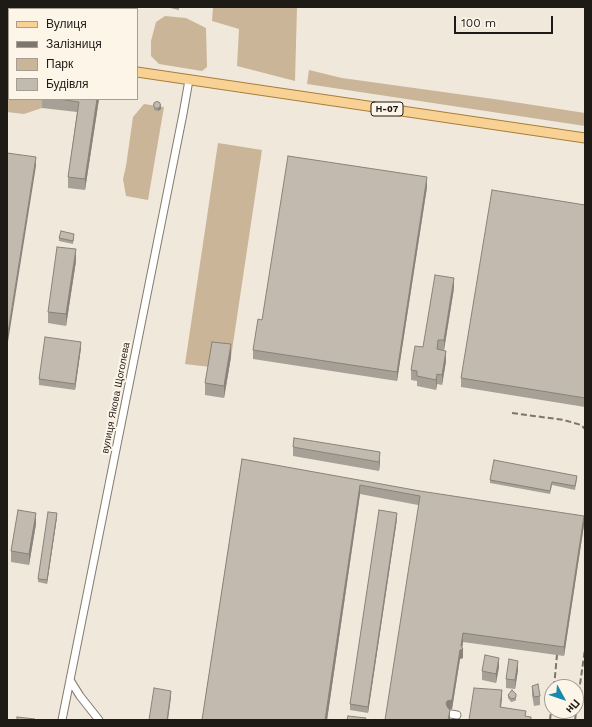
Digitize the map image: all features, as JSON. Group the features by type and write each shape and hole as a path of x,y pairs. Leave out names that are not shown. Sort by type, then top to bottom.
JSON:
{"main road":[{"name":"Н-07","path":"138,72 585,138"}],"street":[{"name":"вулиця Якова Щоголева","path":"62,720 189,80"},
{"path":"70,680 80,696 99,720"}],"green space":[{"path":"213,7 297,7 295,81 237,66 239,29 212,21"},
{"path":"165,16 186,18 206,28 207,67 202,71 159,64 151,56 151,41 156,22"},
{"path":"309,70 342,78 585,113 585,126 307,84"},
{"path":"7,81 8,100 43,100 42,108 24,114 7,112"},
{"path":"144,104 164,107 148,200 126,196 123,179 133,117"},
{"path":"218,143 262,150 231,357 212,354 210,367 185,364"}],"building":[{"path":"65,100 97,100 85,179 68,177 79,102"},
{"path":"157,102 160,105 157,108 154,105"},
{"path":"7,153 36,157 7,339"},
{"path":"288,156 427,177 397,372 253,350 258,319 262,320"},
{"path":"492,190 585,205 585,398 461,378"},
{"path":"61,231 74,234 73,241 59,238"},
{"path":"57,247 76,249 66,314 48,312"},
{"path":"435,275 454,278 444,340 438,340 437,349 446,351 442,375 437,374 436,380 417,376 417,371 411,370 415,346 423,347"},
{"path":"45,337 81,342 75,384 39,379"},
{"path":"212,342 231,344 224,386 205,383"},
{"path":"294,438 380,452 379,462 293,447"},
{"path":"242,459 420,491 584,516 564,647 463,633 461,646 463,649 460,650 452,700 447,701 446,704 450,710 448,720 385,720 420,496 360,485 325,720 202,720"},
{"path":"494,460 577,476 575,486 552,482 550,491 490,480"},
{"path":"18,510 36,513 29,554 11,551"},
{"path":"379,510 397,513 368,707 350,704"},
{"path":"48,512 57,513 47,580 38,579"},
{"path":"485,655 499,658 496,674 482,671"},
{"path":"509,659 518,661 515,680 506,679"},
{"path":"538,684 540,696 534,697 532,686"},
{"path":"154,688 171,691 167,720 149,720"},
{"path":"474,688 502,690 500,707 526,711 525,716 531,717 531,720 469,720"},
{"path":"512,690 516,694 516,697 511,699 508,695"},
{"path":"348,716 366,718 365,720 347,720"},
{"path":"17,717 35,719 35,720 17,720"}],"railway":[{"path":"512,413 564,420 581,425 585,429"},
{"path":"555,679 558,644"},
{"path":"575,720 585,649"}]}
